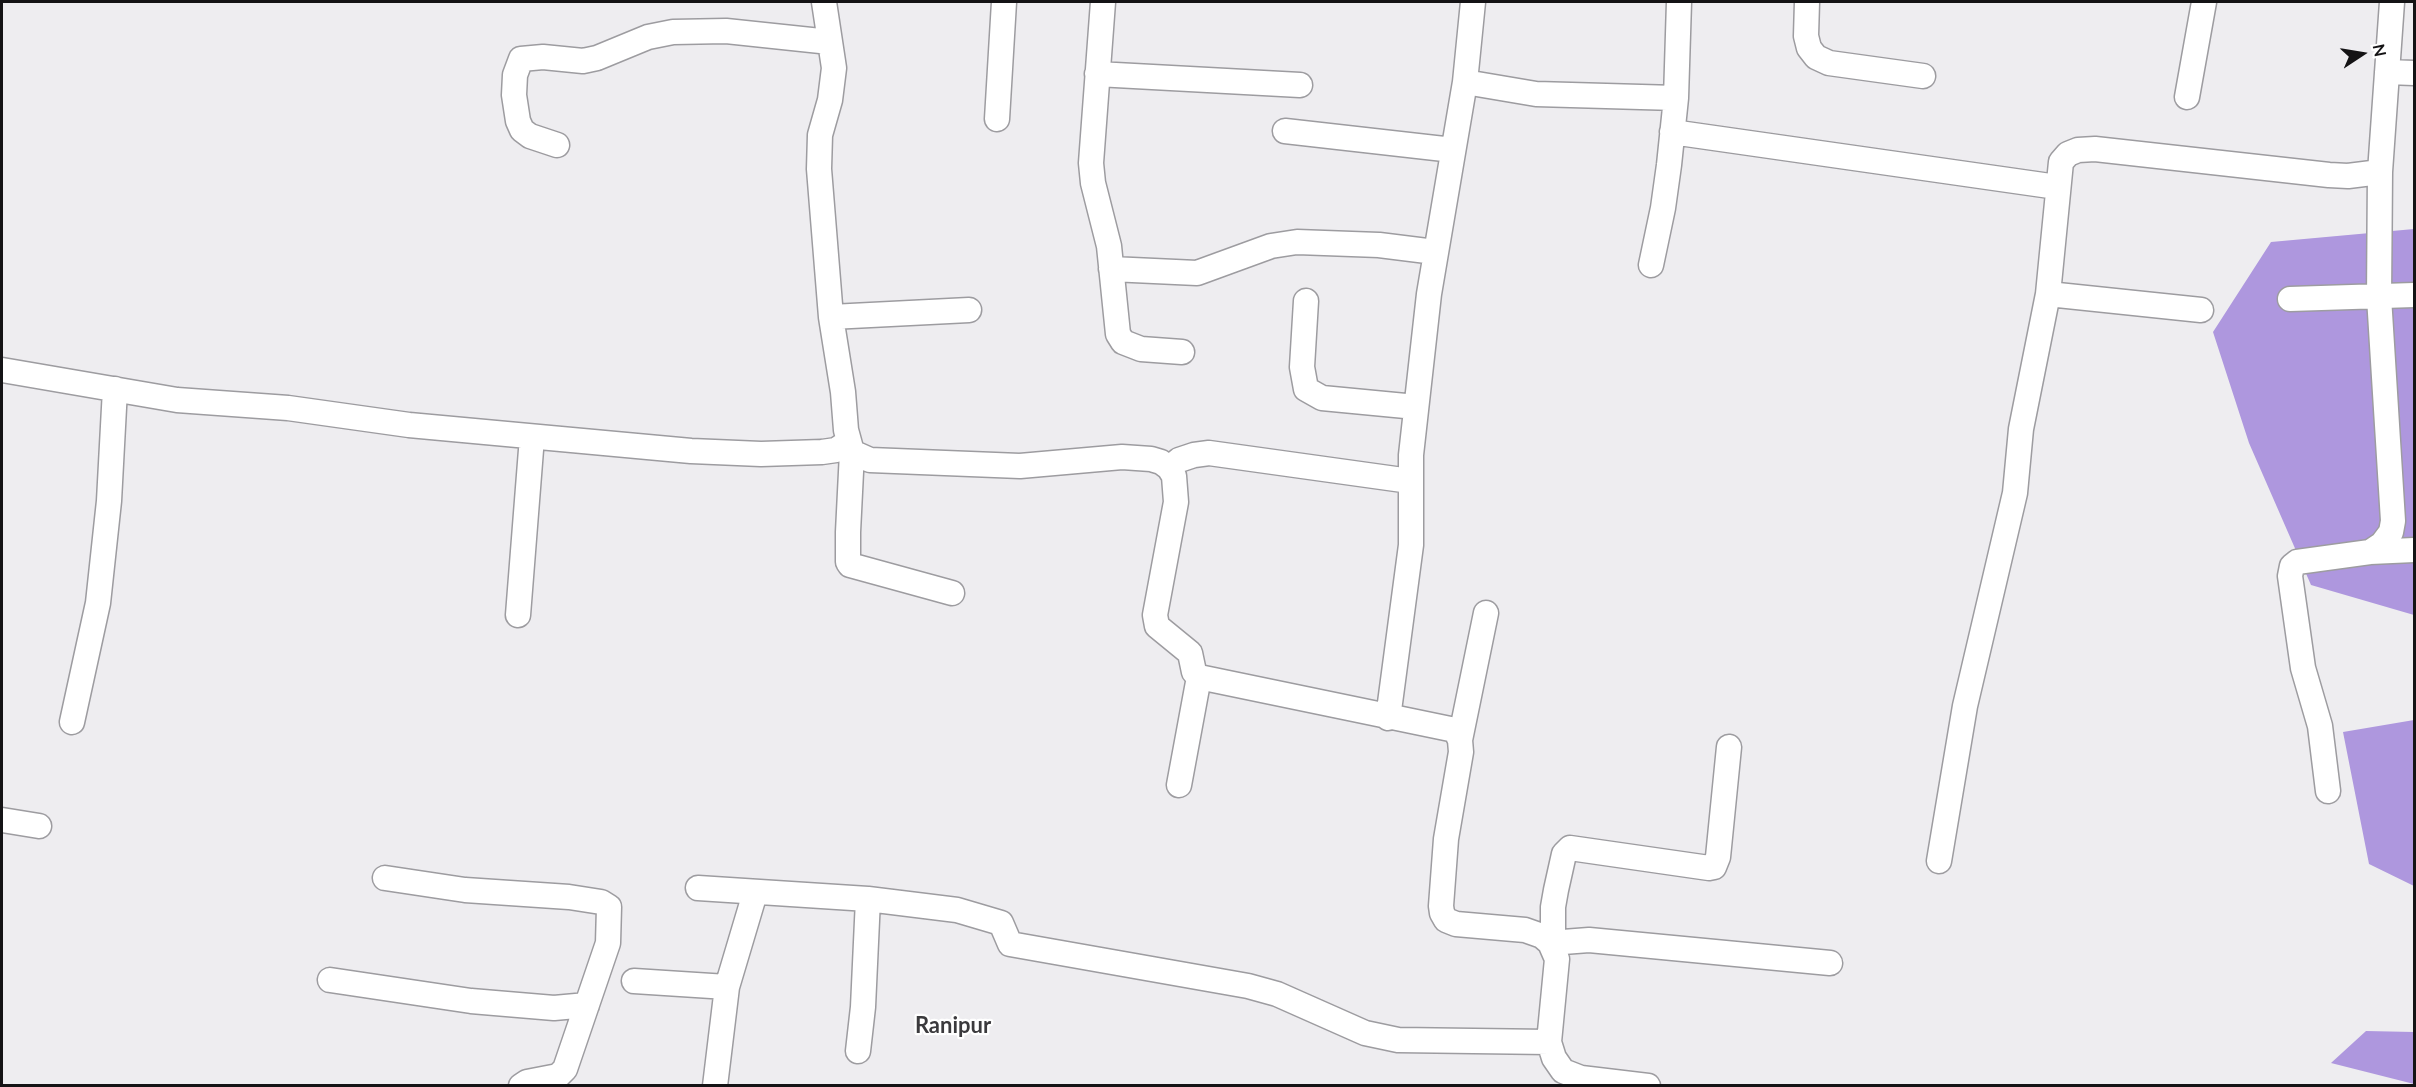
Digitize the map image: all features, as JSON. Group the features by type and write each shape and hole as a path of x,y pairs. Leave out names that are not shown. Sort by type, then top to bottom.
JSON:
{"street":[{"path":"824,2 834,68 830,100 818,148 831,317 850,447 848,562 850,565 952,593"},
{"path":"997,119 1004,2"},
{"path":"1103,2 1091,163 1093,183 1104,221 1112,269 1118,334 1123,342 1142,349 1182,352"},
{"path":"1388,718 1412,545 1410,481 1416,407 1435,252 1465,82 1473,2"},
{"path":"1651,265 1663,208 1676,98 1679,2"},
{"path":"1807,2 1806,36 1809,48 1816,57 1829,63 1923,76"},
{"path":"2187,97 2204,2"},
{"path":"2370,552 2382,544 2391,532 2393,521 2379,297 2380,172 2392,2"},
{"path":"557,145 530,136 522,130 518,121 514,95 515,75 521,59 543,57 583,61 597,58 648,37 673,32 726,31 830,42"},
{"path":"2387,72 2415,73"},
{"path":"1097,74 1300,85"},
{"path":"1465,82 1536,94 1676,98"},
{"path":"1285,131 1453,150"},
{"path":"1672,132 2056,187"},
{"path":"1939,861 1965,706 2016,493 2021,429 2048,294 2056,187 2061,162 2068,154 2078,150 2106,150 2330,175 2348,176 2380,172"},
{"path":"1112,269 1197,273 1271,246 1297,242 1378,245 1435,252"},
{"path":"2048,294 2201,310"},
{"path":"2290,300 2415,295"},
{"path":"1306,301 1302,380 1306,389 1322,398 1416,407"},
{"path":"831,317 969,310"},
{"path":"2,370 177,400 288,408 409,425 691,451 761,454 822,452 850,447 870,460 1020,466 1122,457 1151,459 1161,462 1174,476 1176,502 1155,615 1157,626 1190,653 1194,672 1199,677 1388,718 1444,727 1455,730 1460,740"},
{"path":"72,722 98,603 109,501 115,389"},
{"path":"518,615 532,437"},
{"path":"1169,468 1179,460 1209,453 1410,481"},
{"path":"2328,792 2320,726 2303,668 2290,576 2292,566 2297,562 2370,552 2415,550"},
{"path":"1486,613 1460,740 1461,752 1446,839 1441,906 1446,920 1456,924 1526,930 1552,943 1589,940 1830,963"},
{"path":"1179,785 1199,677"},
{"path":"1648,1086 1581,1078 1563,1071 1554,1058 1550,1042 1557,959 1552,943 1553,907 1564,854 1570,848 1714,867 1718,857 1729,747"},
{"path":"2,820 39,826"},
{"path":"385,878 465,890 569,897 605,904 609,907 608,943 562,1073 558,1076 527,1082 521,1086"},
{"path":"698,888 868,899 957,910 1001,923 1010,944 1248,986 1277,994 1365,1033 1398,1040 1550,1042"},
{"path":"715,1086 727,987 755,893"},
{"path":"858,1051 868,899"},
{"path":"330,980 471,1001 554,1008 587,1005"},
{"path":"634,981 727,987"}],"shaded area":[{"path":"2414,229 2414,615 2311,585 2249,443 2213,332 2271,242"},
{"path":"2414,720 2414,886 2369,864 2343,732"},
{"path":"2366,1031 2414,1032 2414,1084 2331,1063"}],"district":[{"name":"Ranipur","path":"953,1026"}]}
